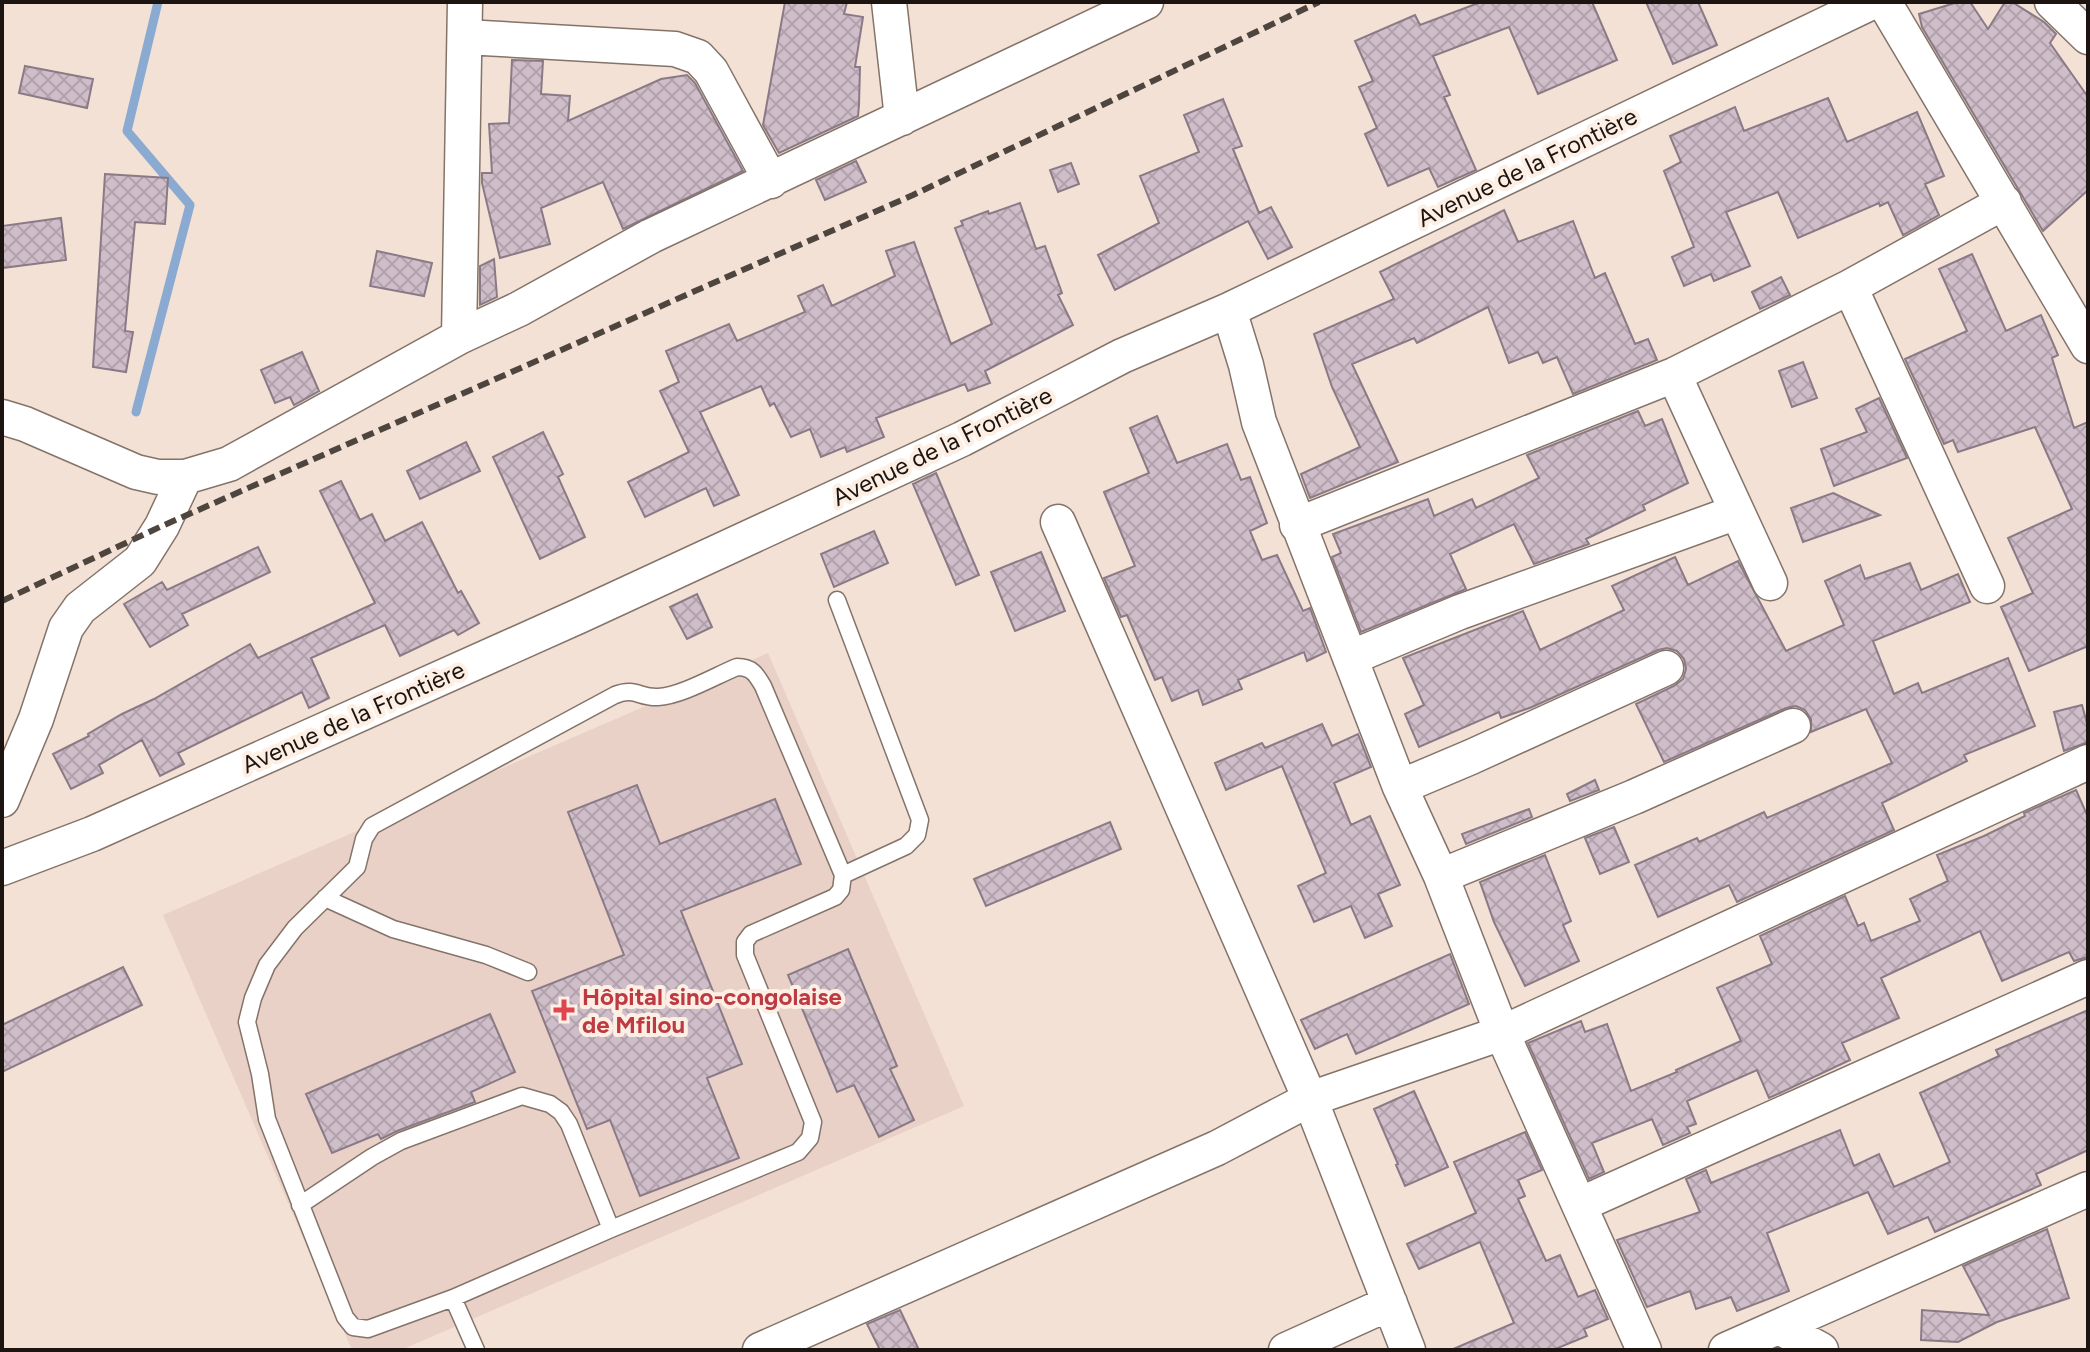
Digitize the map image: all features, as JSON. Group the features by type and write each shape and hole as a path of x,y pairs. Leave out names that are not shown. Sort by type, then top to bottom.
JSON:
{"street":[{"path":"459,337 465,2"},
{"path":"2,417 136,472 158,477 185,477 229,464 459,337 519,309 651,236 1146,2"},
{"name":"Avenue de la Frontière","path":"2,868 92,834 579,616 962,439 1122,356 1229,310 1872,2"},
{"path":"1884,2 2088,346"},
{"path":"2052,2 2088,37"},
{"path":"893,6 902,118"},
{"path":"465,37 675,49 698,57 711,71 771,181"},
{"path":"1297,525 1674,375 1850,287 2004,202"},
{"path":"1850,287 1987,586"},
{"path":"1229,310 1259,422 1400,787 1441,876 1502,1033 1644,1350"},
{"path":"1674,375 1770,583"},
{"path":"2,800 36,719 66,628 80,608 140,561 162,526 185,477"},
{"path":"1350,658 1460,612 1737,512"},
{"path":"1058,522 1310,1099 1408,1350"},
{"path":"1400,787 1666,668"},
{"path":"1441,876 1634,797 1793,726"},
{"path":"760,1350 1217,1148 1310,1099 1502,1033 2088,762"},
{"path":"1579,1205 2088,977"},
{"path":"1726,1350 2088,1189"},
{"path":"1286,1350 1390,1303"},
{"path":"1781,1328 1821,1350"}],"lane":[{"path":"837,600 920,820 917,835 906,846 843,875"},
{"path":"737,667 754,671 843,875 841,890 835,897 751,934 745,942 745,955 755,984 813,1122 810,1138 798,1152 453,1298 368,1329 353,1327 345,1317 267,1119 247,1022 267,965 295,928 325,898 357,867 364,839 372,826 615,695 628,690 656,697 670,695 737,667"},
{"path":"325,898 393,929 486,955 528,972"},
{"path":"300,1205 401,1141 522,1096 550,1104 561,1112 569,1124 611,1229"},
{"path":"453,1298 476,1350"}],"shaded area":[{"name":"Hôpital sino-congolaise de Mfilou","path":"768,653 964,1106 401,1350 352,1350 163,915"}],"building":[{"path":"785,2 847,2 844,14 863,17 855,67 860,67 858,116 779,153 763,125"},
{"path":"1481,2 1592,2 1617,60 1538,94 1509,27 1433,56 1450,95 1444,97 1476,170 1438,187 1429,168 1388,186 1365,134 1377,128 1359,87 1373,81 1355,41 1415,15 1420,25"},
{"path":"1646,2 1698,2 1717,45 1673,64"},
{"path":"1958,2 1970,2 1988,29 2005,2 2012,2 2044,22 2056,34 2050,43 2088,97 2088,190 2043,231 1922,27 1919,14"},
{"path":"512,60 543,61 541,94 570,96 568,121 661,79 687,75 695,83 743,171 623,229 603,182 541,208 550,244 500,258 482,173 492,173 489,124 509,123"},
{"path":"25,66 93,79 87,108 19,93"},
{"path":"1828,98 1847,142 1917,112 1944,176 1925,184 1939,215 1903,235 1888,202 1880,206 1879,203 1798,238 1778,192 1726,212 1750,266 1714,281 1711,274 1684,286 1672,257 1694,247 1664,171 1681,162 1670,136 1735,107 1744,131"},
{"path":"1223,99 1242,146 1233,149 1259,213 1271,207 1292,247 1268,259 1248,221 1115,290 1098,255 1159,223 1140,176 1199,152 1184,115"},
{"path":"856,161 866,182 825,200 816,180"},
{"path":"1071,163 1079,184 1058,192 1050,170"},
{"path":"105,174 168,178 165,224 135,222 125,331 133,332 126,372 93,367"},
{"path":"1020,203 1036,249 1045,246 1062,293 1058,295 1073,325 985,371 990,383 968,391 965,384 876,418 884,437 847,452 845,447 821,457 810,429 791,437 774,403 770,406 761,386 700,412 739,495 714,506 706,488 645,517 628,482 689,452 660,391 679,382 666,351 729,324 737,341 805,312 798,296 823,285 832,306 895,276 886,251 914,242 951,344 992,324 955,228 963,225 961,221"},
{"path":"1504,210 1518,242 1573,221 1595,278 1605,273 1635,344 1648,339 1657,360 1573,394 1557,357 1543,363 1538,352 1509,363 1488,307 1417,343 1414,338 1352,364 1398,462 1310,498 1301,474 1360,447 1332,387 1314,334 1394,299 1380,272"},
{"path":"61,218 66,260 2,268 2,226"},
{"path":"377,251 432,263 424,296 370,286"},
{"path":"1972,254 2006,331 2041,315 2058,355 2052,358 2074,428 2088,422 2088,646 2029,671 2001,607 2033,593 2008,538 2072,509 2035,427 1958,452 1953,440 1944,444 1905,359 1967,331 1939,269"},
{"path":"494,259 497,297 480,305 480,266"},
{"path":"1781,277 1790,295 1760,309 1752,292"},
{"path":"302,352 319,391 294,405 290,397 275,403 261,370"},
{"path":"1803,362 1817,398 1792,407 1779,371"},
{"path":"1879,398 1907,458 1834,486 1821,449 1867,432 1856,409"},
{"path":"1638,411 1645,426 1662,419 1688,483 1643,505 1645,510 1586,539 1589,544 1534,564 1514,524 1450,554 1466,589 1361,632 1332,557 1341,553 1333,534 1428,499 1434,516 1472,499 1476,508 1539,478 1527,455"},
{"path":"1157,416 1177,463 1227,444 1241,480 1250,477 1267,523 1250,531 1262,560 1277,555 1303,611 1310,608 1326,652 1307,661 1304,652 1238,680 1242,689 1203,705 1198,690 1172,701 1162,677 1155,680 1127,615 1121,617 1104,578 1135,566 1104,492 1149,473 1130,428"},
{"path":"543,432 563,474 558,477 585,537 540,559 493,457"},
{"path":"466,442 480,471 420,499 407,471"},
{"path":"936,473 979,575 956,585 913,484"},
{"path":"341,481 360,520 372,514 385,541 422,522 458,593 461,591 479,623 458,635 454,630 400,656 385,625 311,658 329,698 309,708 302,692 178,753 184,764 160,776 142,740 99,765 103,773 71,789 53,754 250,644 258,658 375,603 320,491"},
{"path":"1833,493 1880,515 1803,542 1791,508"},
{"path":"874,531 888,563 834,587 821,554"},
{"path":"258,547 270,572 182,614 188,625 150,647 124,604 162,582 167,590"},
{"path":"1041,552 1065,611 1015,631 991,572"},
{"path":"1675,557 1688,585 1738,561 1786,651 1844,625 1825,581 1860,565 1865,579 1910,563 1921,590 1958,574 1970,602 1873,641 1894,694 1918,683 1922,693 2008,658 2035,726 1964,755 1967,761 1882,803 1894,830 1737,902 1729,885 1658,917 1635,865 1697,838 1699,842 1764,812 1767,818 1892,763 1866,709 1811,732 1811,719 1805,710 1796,706 1786,708 1664,762 1636,704 1683,679 1686,669 1684,659 1677,651 1667,648 1532,707 1501,718 1499,712 1419,747 1405,714 1424,705 1403,658 1523,611 1540,650 1624,610 1612,586"},
{"path":"697,594 712,627 687,639 670,607"},
{"path":"2082,705 2088,727 2088,742 2064,751 2054,712"},
{"path":"1322,724 1332,746 1358,734 1371,767 1334,783 1351,825 1370,816 1400,885 1378,894 1392,926 1365,938 1351,906 1314,922 1298,886 1326,873 1282,766 1226,790 1215,763 1262,743 1265,748"},
{"path":"1595,780 1599,790 1570,801 1567,794"},
{"path":"637,785 660,844 775,799 801,864 681,911 742,1064 707,1078 739,1158 640,1196 610,1120 587,1129 532,991 624,955 568,812"},
{"path":"2076,790 2088,817 2088,957 2074,961 2069,952 2002,981 1980,931 1881,978 1899,1018 1842,1043 1850,1060 1769,1098 1757,1070 1687,1101 1696,1124 1687,1127 1690,1133 1663,1145 1652,1119 1592,1143 1604,1172 1589,1179 1528,1043 1581,1021 1585,1032 1607,1024 1631,1091 1677,1072 1741,1041 1717,988 1772,964 1760,936 1845,896 1858,926 1864,923 1871,941 1920,921 1910,899 1948,881 1937,855 1984,836 2025,816 2024,813"},
{"path":"1529,809 1532,817 1466,844 1462,834"},
{"path":"1110,822 1121,849 986,906 974,879"},
{"path":"1614,827 1629,862 1600,874 1585,838"},
{"path":"1545,855 1571,921 1563,925 1579,961 1525,986 1494,922 1480,882"},
{"path":"848,949 897,1066 890,1069 914,1120 879,1137 854,1085 837,1092 788,975"},
{"path":"1450,954 1469,1004 1356,1054 1347,1034 1315,1049 1301,1020"},
{"path":"123,967 142,1005 2,1072 2,1025"},
{"path":"2088,1010 2088,1150 2036,1174 2041,1185 1935,1232 1928,1217 1888,1234 1868,1192 1767,1233 1789,1291 1737,1311 1731,1297 1696,1309 1690,1291 1647,1307 1617,1240 1700,1212 1686,1179 1706,1170 1711,1183 1840,1130 1854,1166 1879,1154 1894,1187 1950,1162 1920,1093 1999,1056 1996,1050"},
{"path":"490,1014 515,1072 471,1092 475,1102 381,1139 378,1134 332,1153 306,1094"},
{"path":"1414,1091 1448,1167 1405,1186 1374,1109"},
{"path":"1525,1132 1542,1170 1518,1180 1525,1196 1518,1199 1546,1261 1560,1255 1578,1297 1595,1290 1608,1319 1584,1329 1587,1336 1553,1350 1451,1350 1514,1323 1480,1242 1419,1269 1407,1244 1476,1213 1454,1162"},
{"path":"2047,1229 2069,1298 1997,1322 1958,1342 1921,1340 1922,1310 1989,1315 1963,1266"},
{"path":"900,1310 919,1350 880,1350 867,1324"}],"waterway":[{"path":"136,412 190,205 127,131 158,2"}],"railway":[{"path":"2,601 162,526 913,195 1319,2"}],"place":[{"name":"Hôpital sino-congolaise de Mfilou","path":"564,1010"}]}
